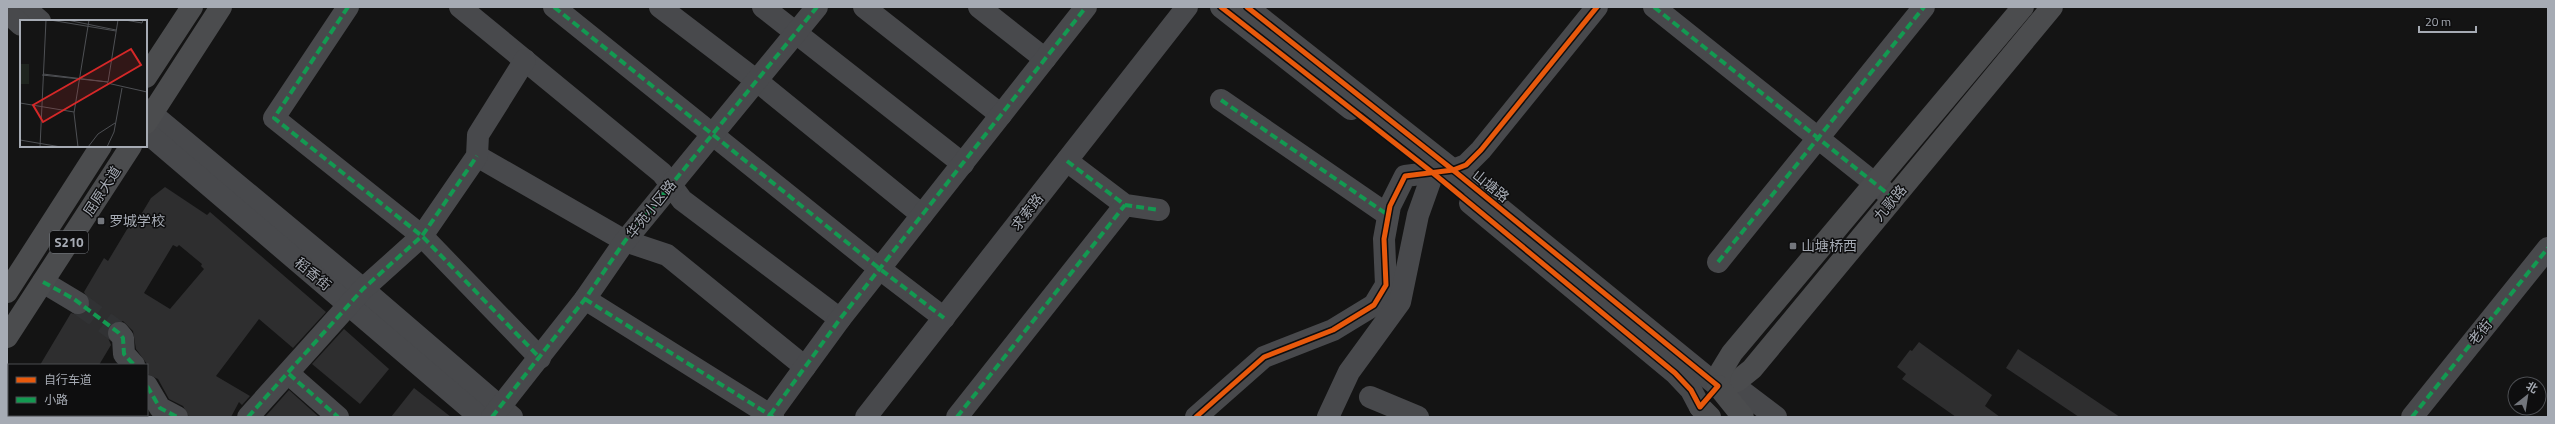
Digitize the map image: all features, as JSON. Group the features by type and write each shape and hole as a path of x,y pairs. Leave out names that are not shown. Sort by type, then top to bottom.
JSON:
{"main road":[{"path":"147,75 192,7"},
{"path":"147,119 221,7"},
{"name":"九歌路","path":"2023,7 1732,353 1721,371 1718,386 1737,381 1752,369 2052,7"},
{"name":"屈原大道","path":"7,292 100,147"},
{"name":"屈原大道","path":"7,337 130,147"},
{"path":"1718,386 1743,417"}],"street":[{"path":"24,7 39,20"},
{"path":"348,7 274,118 422,236 540,358"},
{"path":"460,7 662,173 682,200 840,320"},
{"path":"554,7 880,269 944,318"},
{"path":"660,7 757,81 922,215"},
{"path":"763,7 963,164"},
{"name":"华苑小区路","path":"501,414 540,358 586,298 625,241 817,7"},
{"path":"864,7 1001,115"},
{"path":"979,7 1045,59"},
{"path":"586,298 771,416 840,320 1086,7"},
{"name":"求索路","path":"866,417 1187,7"},
{"name":"山塘路","path":"1221,7 1443,172 1718,386"},
{"name":"山塘路","path":"1247,7 1443,172 1675,373 1691,390 1702,414"},
{"path":"1196,417 1264,358 1333,330 1374,305 1386,285 1384,238 1390,206 1405,176 1443,172 1466,165 1481,150 1597,7"},
{"path":"1654,7 1893,198"},
{"path":"1718,262 1924,7"},
{"path":"7,12 20,23"},
{"path":"248,417 289,374 356,297 422,236 478,156 478,135 525,60"},
{"path":"1221,100 1388,215"},
{"path":"147,119 356,297 501,414"},
{"path":"478,156 625,241 667,255 805,367"},
{"path":"1067,161 1125,205 1159,210"},
{"path":"1328,417 1349,372 1400,302 1418,215 1443,172"},
{"path":"957,417 1125,205"},
{"name":"老街","path":"2412,417 2548,248"},
{"path":"43,282 78,303"},
{"path":"356,297 480,417"},
{"path":"119,333 123,338 124,354 133,364"},
{"path":"289,374 338,417"},
{"path":"1718,386 1743,392 1776,417"},
{"name":"九歌路","path":"1702,414 1718,386"},
{"path":"148,388 160,408 177,417"},
{"path":"1370,397 1418,417"}],"building":[{"path":"165,187 207,215 210,212 326,312 293,348 259,319 216,376 250,396 242,405 239,402 231,417 189,417 183,406 169,399 158,379 148,374 148,364 136,349 133,331 123,321 117,321 108,328 107,335 111,345 100,364 41,364 71,313 78,315 88,310 90,303 84,292 104,258 108,261 132,221 136,223 151,198","holes":["173,245 177,247 179,245 202,264 201,266 204,269 170,309 144,293"]},
{"path":"344,329 389,369 360,404 312,364"},
{"path":"1919,342 1992,395 1985,406 2000,417 1956,417 1902,379 1906,374 1897,367 1910,350 1912,351"},
{"path":"2018,349 2120,417 2079,417 2006,368"},
{"path":"414,388 451,417 391,417"},
{"path":"289,390 319,417 265,417"}],"tunnel":[{"path":"78,303 119,333"}],"marked path":[{"path":"348,7 274,118 422,236 540,358"},
{"path":"554,7 880,269 944,318"},
{"path":"492,417 585,299 625,241 817,7"},
{"path":"770,415 840,319 1086,7"},
{"path":"1654,7 1893,198"},
{"path":"1718,262 1924,7"},
{"path":"1221,100 1388,215"},
{"path":"248,417 363,289 422,236 477,156"},
{"path":"1067,161 1125,205 1159,210"},
{"path":"957,417 1125,205"},
{"path":"2412,417 2548,248"},
{"path":"43,282 74,299 119,333 123,338 124,354 133,364"},
{"path":"585,299 773,417"},
{"path":"289,374 338,417"},
{"path":"148,388 160,408 177,417"}],"cycle path":[{"path":"1221,7 1433,173 1675,373 1691,390 1700,407 1718,386 1453,170 1247,7"},
{"path":"1196,417 1264,357 1333,330 1374,305 1386,285 1384,239 1390,206 1405,176 1453,170 1466,165 1481,150 1597,7"}],"place":[{"name":"罗城学校","path":"101,221"},
{"name":"山塘桥西","path":"1793,246"}]}
